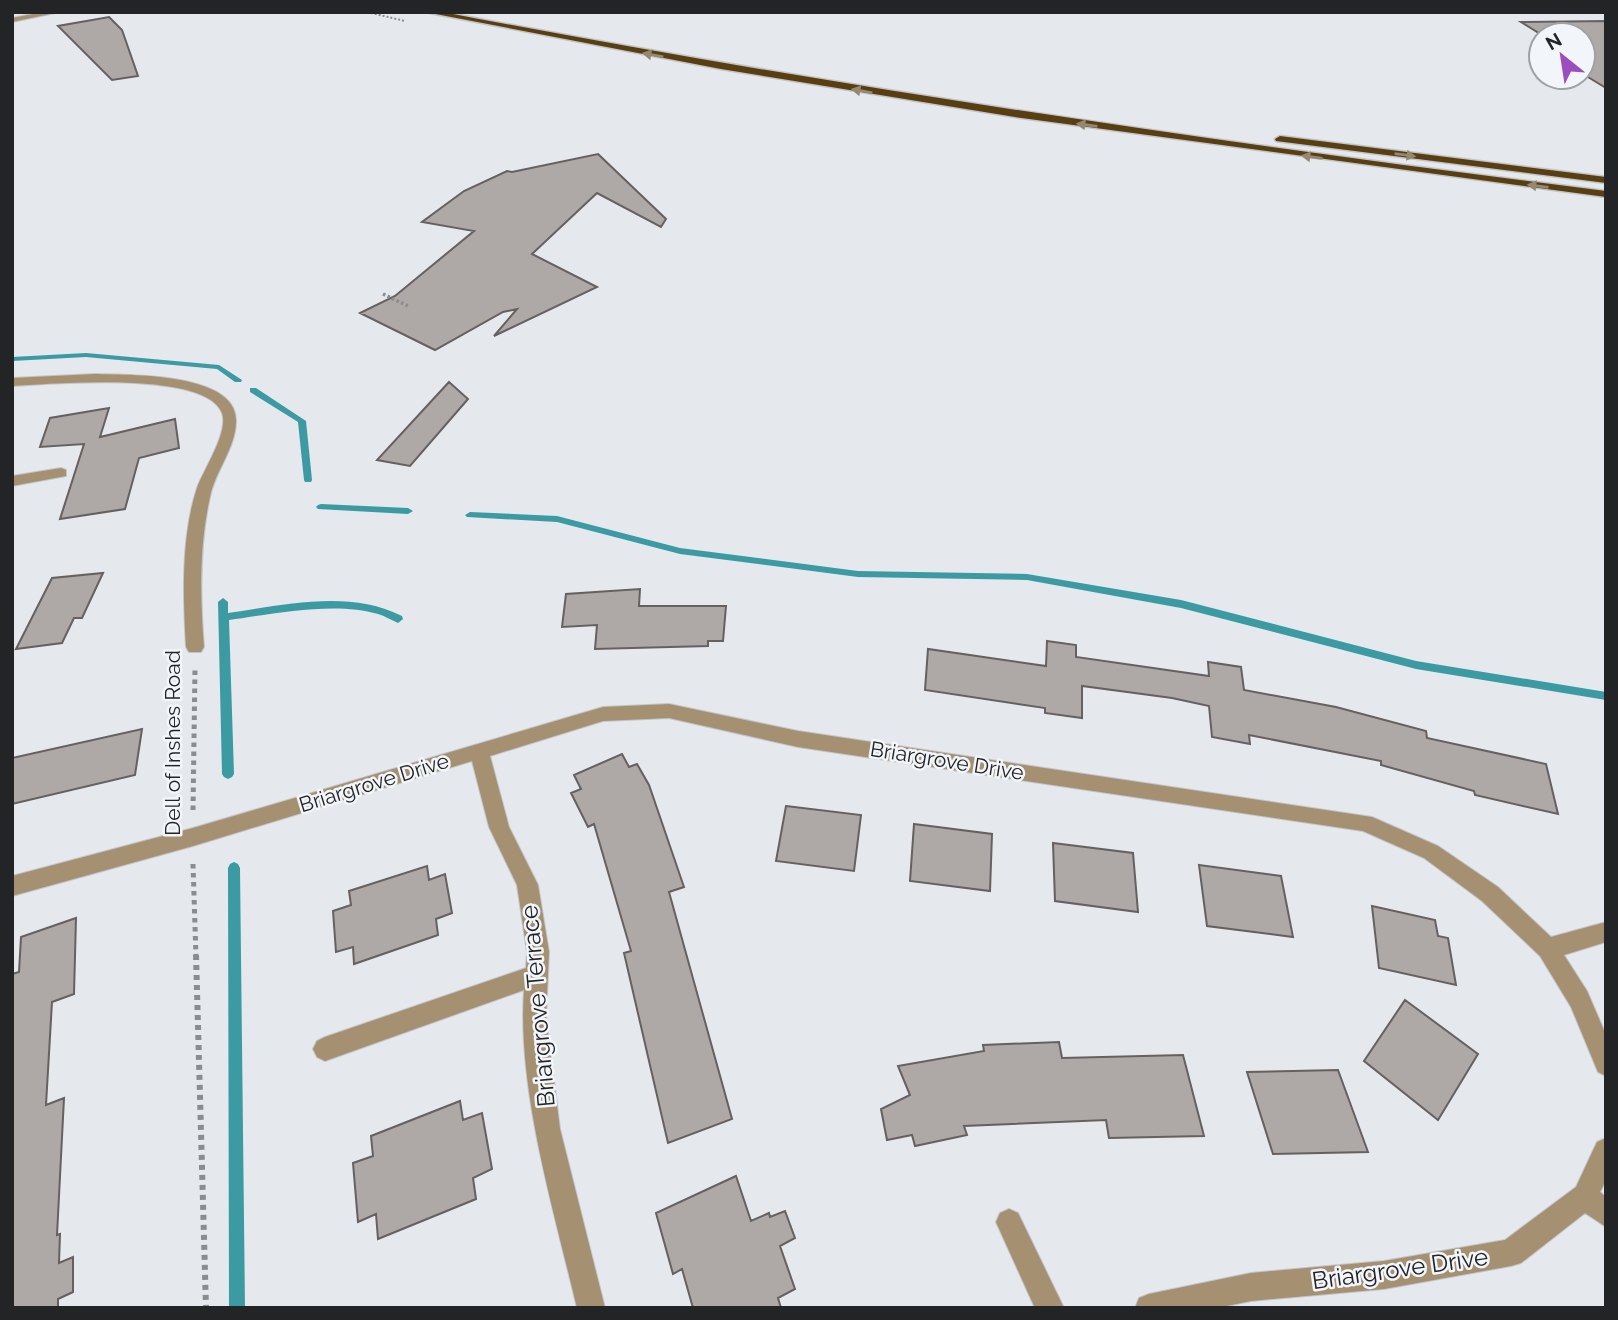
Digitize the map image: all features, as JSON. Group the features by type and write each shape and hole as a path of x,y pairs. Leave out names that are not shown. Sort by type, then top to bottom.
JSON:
{"highway":[{"path":"429,12 720,66 1056,121 1354,163 1606,194"},
{"path":"485,12 718,56 945,91"},
{"path":"971,95 998,99"},
{"path":"1025,103 1092,113"},
{"path":"1174,125 1201,129"},
{"path":"1267,138 1606,180"}],"street":[{"path":"12,20 57,12"},
{"name":"Dell of Inshes Road","path":"12,382 162,380 192,386 218,396 226,407 230,414 227,432 202,495 192,610 195,647"},
{"path":"12,481 61,473"},
{"name":"Briargrove Drive","path":"12,886 193,837 603,714 668,711 714,718 799,739 1365,823 1432,852 1490,894 1549,949 1579,999 1606,1064"},
{"name":"Briargrove Terrace","path":"479,751 499,827 527,885 538,952 534,1017 548,1129 591,1308"},
{"path":"1549,949 1606,932"},
{"path":"325,1049 537,975"},
{"name":"Briargrove Drive","path":"1149,1308 1251,1287 1384,1275 1511,1253 1585,1196 1606,1151"},
{"path":"1585,1196 1606,1214"},
{"path":"1009,1222 1050,1308"}],"path":[{"path":"367,12 405,21"},
{"path":"383,294 410,307"},
{"name":"Dell of Inshes Road","path":"195,647 193,837 206,1308"}],"building":[{"path":"109,17 122,30 138,76 112,80 58,26"},
{"path":"1597,21 1606,21 1606,88 1597,83"},
{"path":"598,154 666,219 661,227 597,193 532,254 597,287 494,336 517,309 503,312 435,350 360,313 395,296 474,231 422,222 464,191 507,171"},
{"path":"449,382 468,399 410,466 377,460"},
{"path":"109,408 100,437 175,419 179,448 139,458 125,509 60,519 84,444 40,447 50,418"},
{"path":"103,573 82,618 74,618 62,643 16,649 52,578"},
{"path":"640,589 639,606 726,606 723,641 708,641 708,646 595,649 597,625 562,627 566,594"},
{"path":"1047,641 1076,645 1076,657 1209,676 1208,662 1241,667 1244,690 1336,707 1426,731 1427,738 1546,764 1558,814 1475,795 1474,791 1381,765 1381,761 1249,735 1250,744 1212,737 1209,706 1172,698 1082,686 1082,718 1045,713 1045,708 925,690 928,649 1046,666"},
{"path":"142,729 135,775 12,804 12,758"},
{"path":"622,754 629,767 637,764 649,785 684,887 669,892 732,1119 668,1143 624,953 631,951 594,824 588,827 571,793 581,789 574,775"},
{"path":"786,806 861,815 854,871 776,861"},
{"path":"914,824 992,834 990,891 910,881"},
{"path":"1053,843 1133,853 1138,912 1055,901"},
{"path":"1199,865 1281,876 1293,937 1207,926"},
{"path":"427,866 429,880 445,874 452,913 436,919 438,935 354,964 353,947 336,952 333,911 351,905 349,891"},
{"path":"1372,906 1435,920 1438,936 1448,938 1456,985 1379,968"},
{"path":"76,918 74,994 52,1002 46,1105 64,1098 57,1235 60,1234 59,1263 73,1257 73,1292 58,1299 58,1308 12,1308 12,974 19,972 21,937"},
{"path":"1405,1000 1478,1054 1438,1120 1364,1061"},
{"path":"1059,1042 1062,1058 1183,1055 1204,1136 1109,1138 1106,1120 964,1126 967,1135 915,1146 912,1135 887,1140 881,1109 910,1095 898,1066 984,1051 983,1045"},
{"path":"1338,1070 1368,1152 1273,1154 1247,1072"},
{"path":"460,1101 463,1120 482,1113 492,1169 473,1178 476,1199 378,1239 376,1214 358,1222 353,1163 373,1156 371,1136"},
{"path":"736,1176 751,1221 769,1213 770,1217 785,1211 795,1238 780,1246 795,1289 778,1298 781,1308 693,1308 682,1269 673,1274 656,1213"}],"waterway":[{"path":"12,359 86,355 219,367 238,380"},
{"path":"253,390 302,421 308,480"},
{"path":"321,507 408,511"},
{"path":"470,515 557,519 680,551 858,574 1027,577 1181,604 1416,665 1606,696"},
{"path":"223,602 228,774"},
{"path":"224,617 289,608 339,605 382,611 398,619"},
{"path":"234,868 237,1308"}]}
